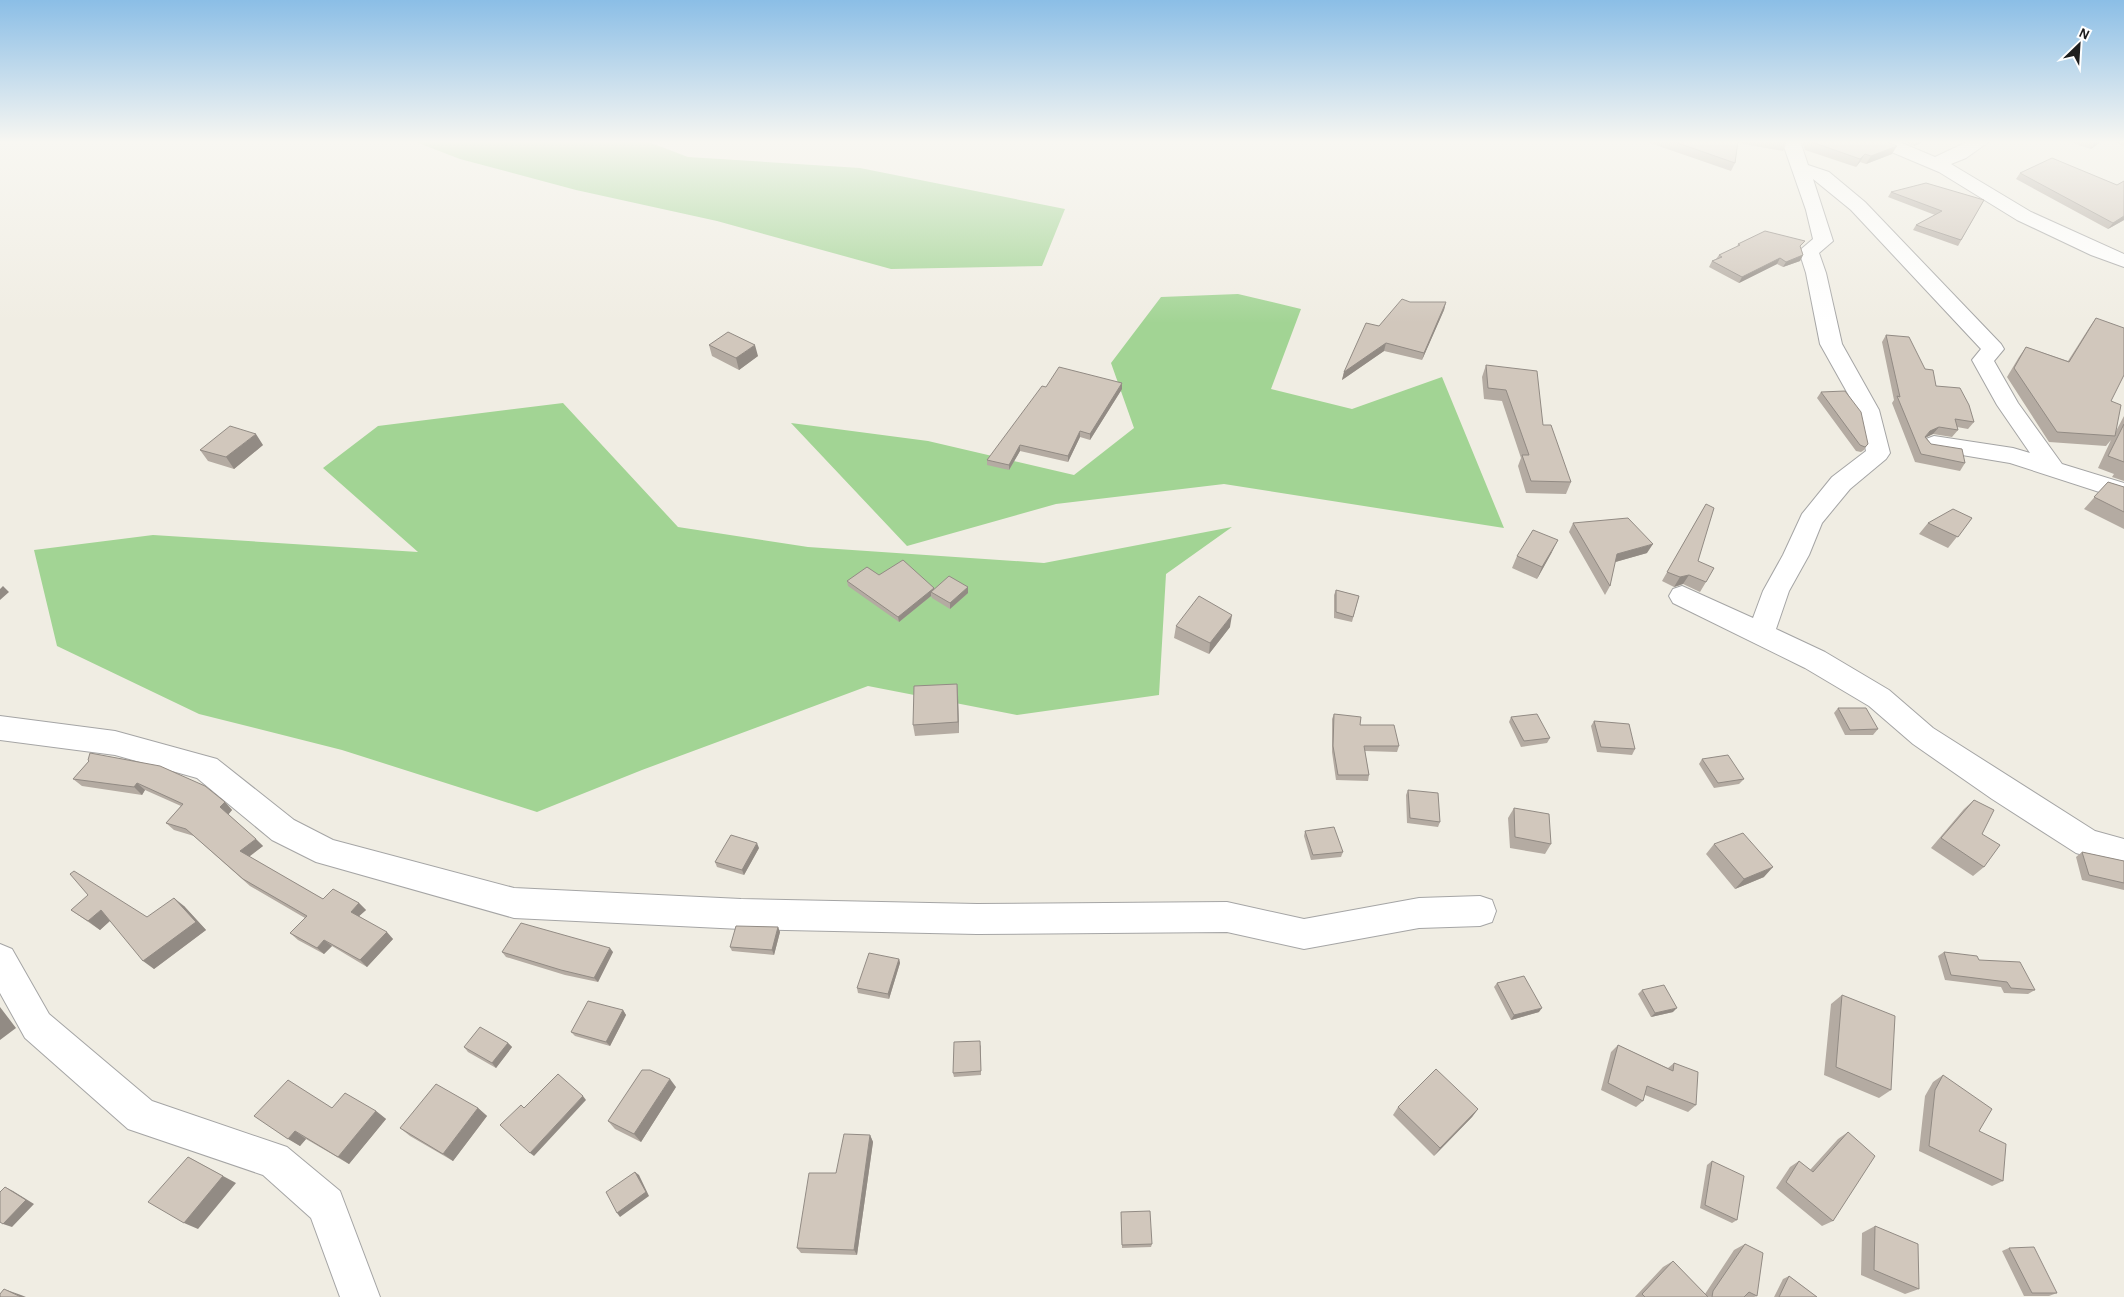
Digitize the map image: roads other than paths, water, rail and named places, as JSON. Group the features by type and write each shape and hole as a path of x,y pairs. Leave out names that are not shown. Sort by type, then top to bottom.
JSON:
{"street":[{"path":"1761,633 1776,591 1796,554 1811,520 1841,483 1878,453 1868,410 1852,386 1831,344 1816,273 1809,251 1823,241 1812,202"},
{"path":"1853,202 1993,349 1983,360 2008,405 2054,468"},
{"path":"2000,202 2024,216 2098,251 2124,261"},
{"path":"1934,444 2013,456 2124,492"},
{"path":"1682,596 1815,660 1879,698 1923,736 2003,790 2087,843 2124,852"},
{"path":"0,728 115,743 206,768 283,830 327,852 514,903 741,914 968,919 1227,917 1304,934 1419,913 1480,911"},
{"path":"0,960 37,1026 141,1116 274,1160 326,1206 360,1297"}]}
